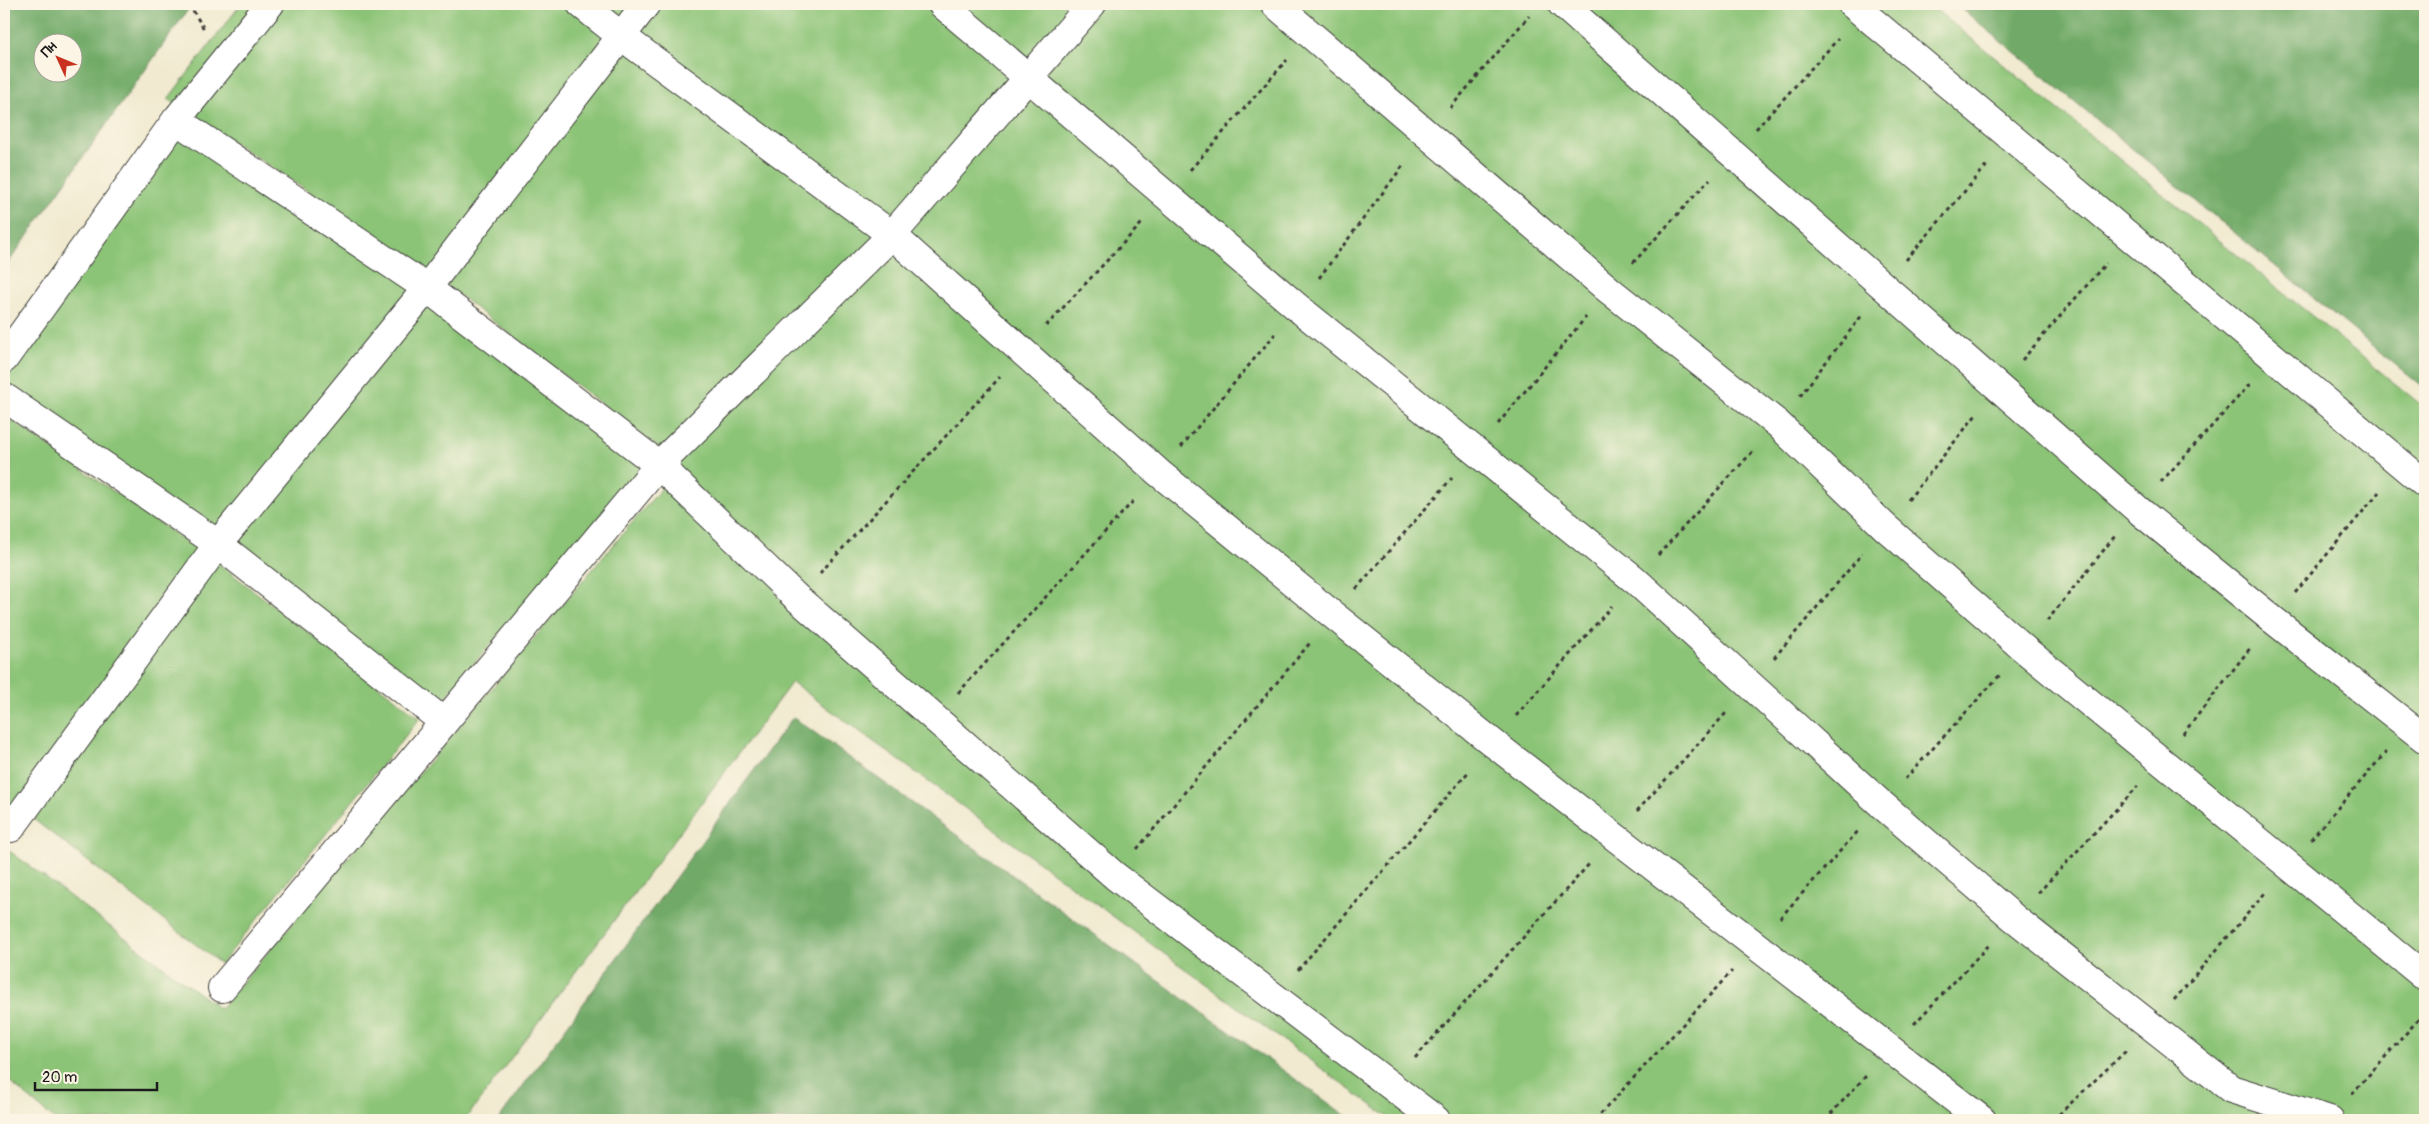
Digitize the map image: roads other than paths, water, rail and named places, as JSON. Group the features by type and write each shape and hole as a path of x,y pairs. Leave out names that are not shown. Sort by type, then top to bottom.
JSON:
{"lane":[{"path":"4,359 176,120 270,4"},
{"path":"581,4 621,36 892,235 1159,473 1493,743 1982,1120"},
{"path":"10,828 218,544 427,288 646,4"},
{"path":"942,4 1297,307 1634,580 1881,804 2014,918 2231,1088 2330,1120"},
{"path":"222,988 659,465 892,235 1092,4"},
{"path":"1275,4 1428,133 1609,290 1778,424 1885,527 2024,649 2425,977"},
{"path":"1562,4 2137,509 2272,620 2417,732"},
{"path":"1852,4 2425,484"},
{"path":"176,120 427,288 659,465 797,598 1115,876 1436,1120"},
{"path":"4,397 218,544 444,722"}]}
